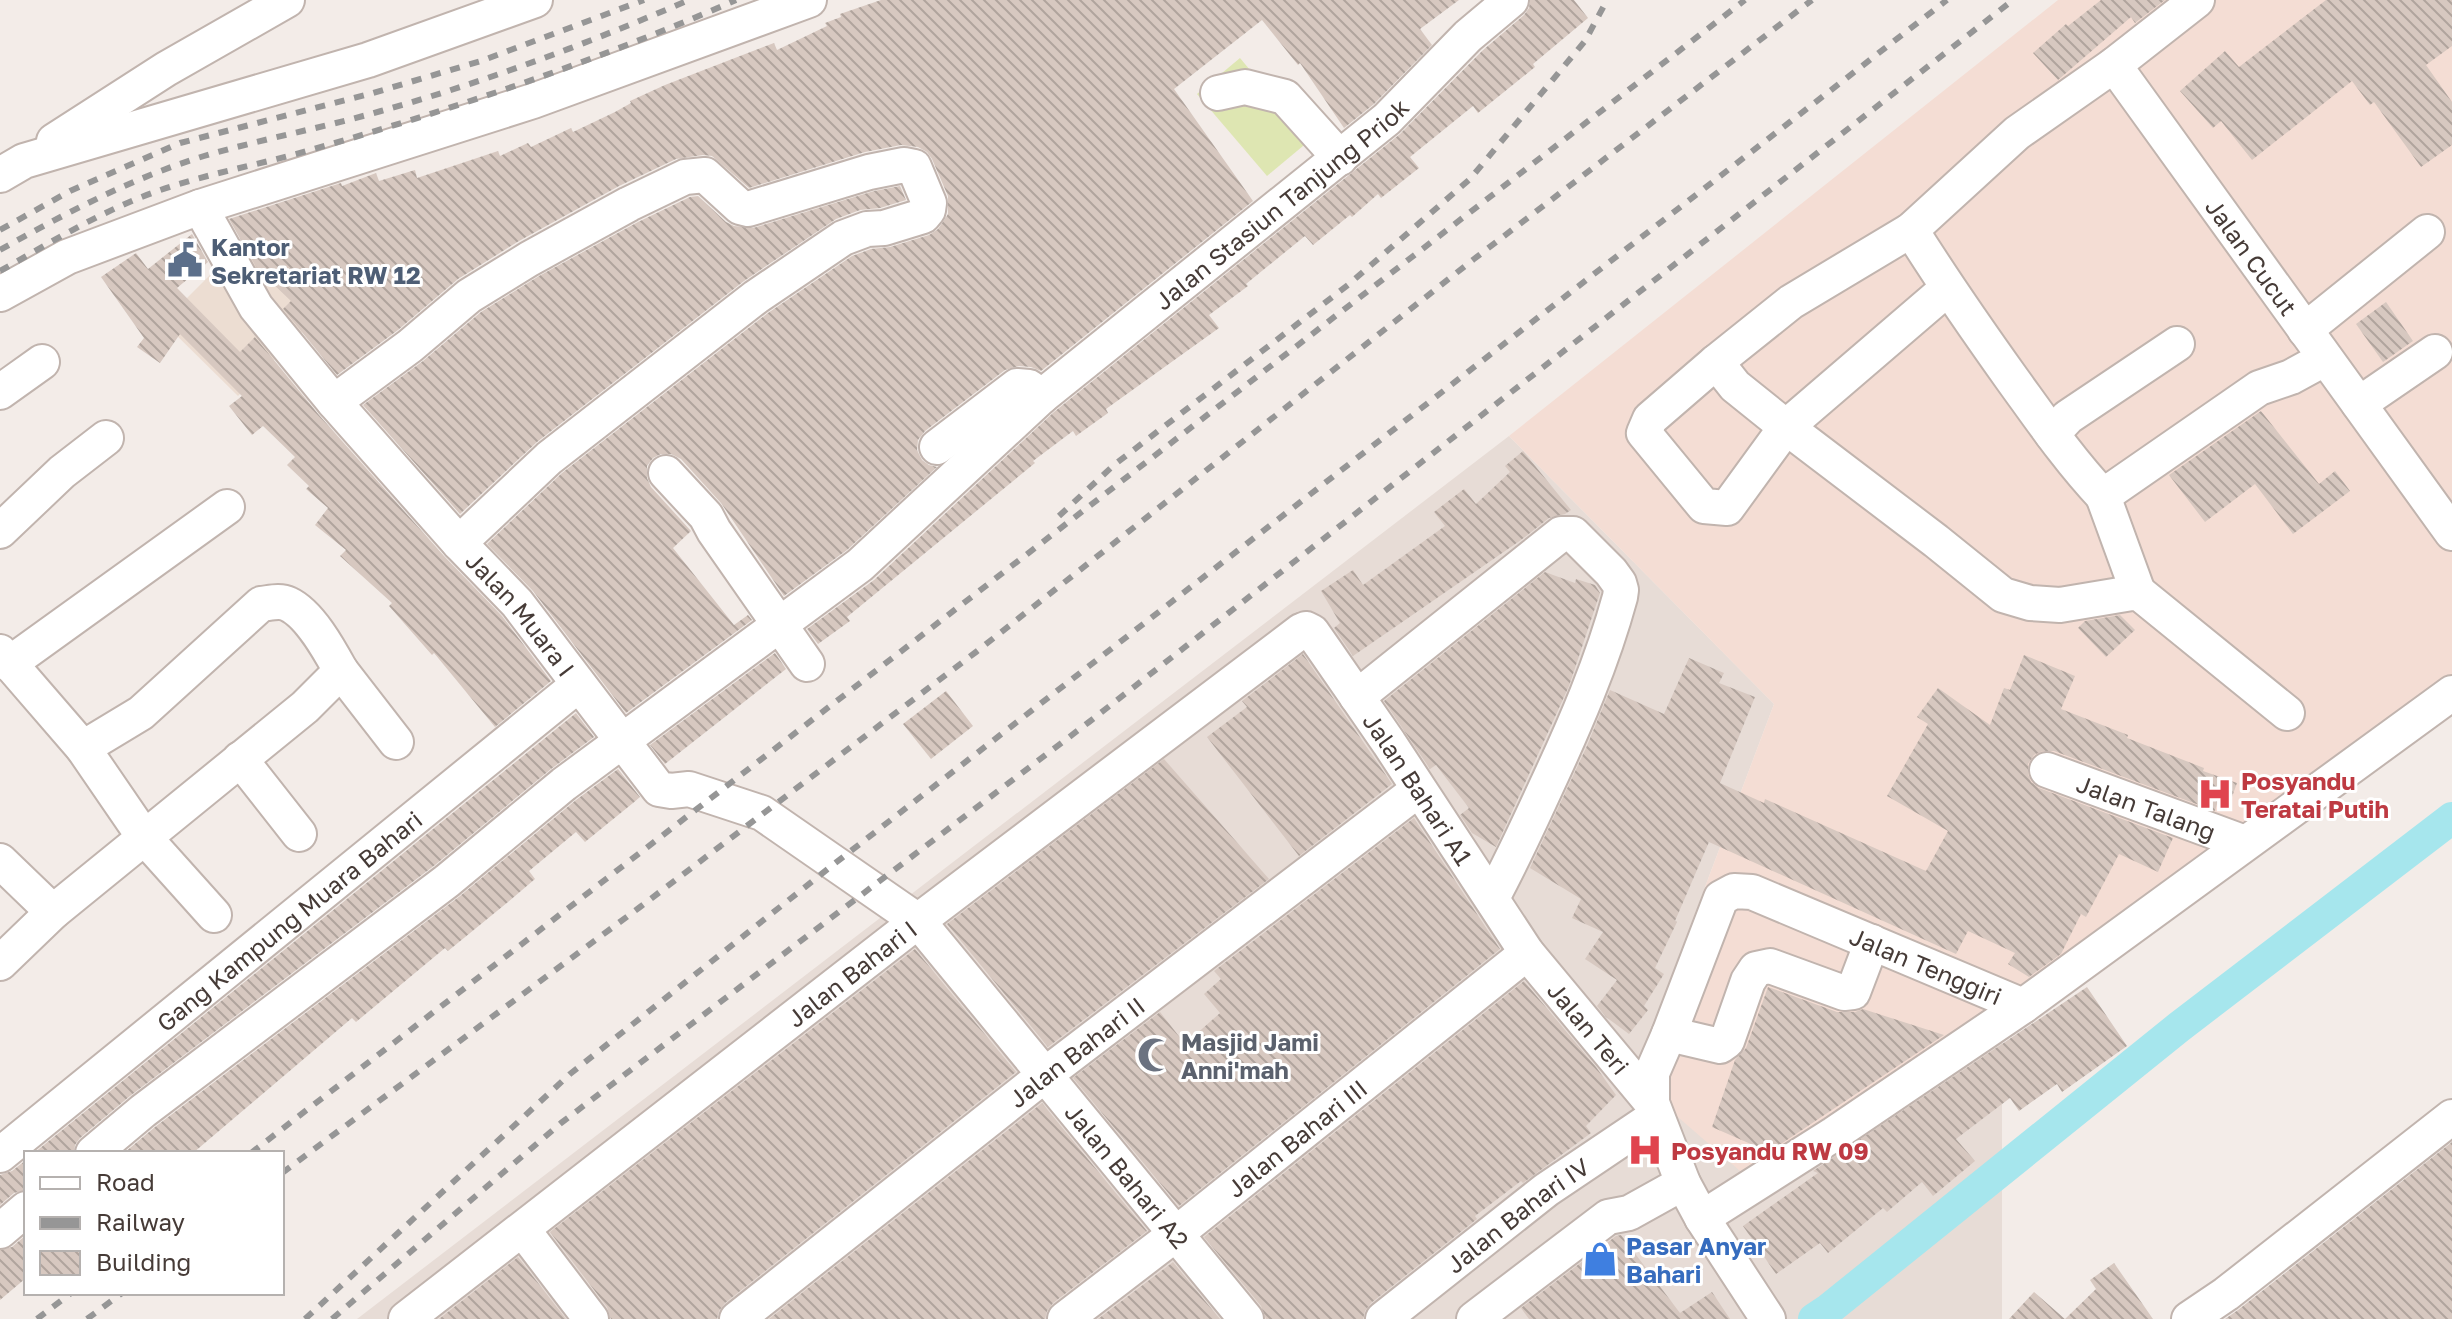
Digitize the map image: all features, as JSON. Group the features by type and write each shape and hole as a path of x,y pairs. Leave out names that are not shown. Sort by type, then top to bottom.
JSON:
{"street":[{"path":"12,168 166,69 287,0"},
{"path":"12,168 368,60 535,0"},
{"path":"0,294 67,257 200,207 533,101 809,0"},
{"name":"Jalan Stasiun Tanjung Priok","path":"623,740 875,552 1041,397 1387,119 1468,36 1511,0"},
{"path":"1948,288 1786,427 1727,508 1704,506 1644,433 1650,419 1791,302 1911,230 2017,133 2114,65 2197,0"},
{"name":"Jalan Cucut","path":"2114,65 2452,533"},
{"path":"1218,93 1245,87 1285,97 1340,158"},
{"path":"334,402 410,346 469,296 541,252 685,177 705,175 740,207 748,209 869,172 904,165 914,167 929,203 923,216 843,238 756,297 549,458 459,543"},
{"name":"Jalan Muara I","path":"200,207 256,307 334,402 459,543 517,603 659,789 689,789 762,813 918,921"},
{"path":"1911,230 1948,288 2052,434 2103,496 2138,592 2287,713"},
{"path":"2305,330 2427,232"},
{"path":"2052,434 2068,417 2177,344"},
{"path":"2359,404 2435,352"},
{"path":"2103,496 2259,388 2291,377 2324,359"},
{"path":"0,392 42,362"},
{"path":"1716,362 1735,386 2003,595 2030,603 2060,605 2138,592"},
{"path":"937,447 1017,386 1029,387 1041,397"},
{"path":"0,531 62,472 106,438"},
{"path":"666,473 706,516 807,664"},
{"path":"214,915 144,837 83,748 5,658 227,507"},
{"path":"1357,697 1561,534 1573,534 1582,541 1619,583 1620,597 1597,669 1566,745 1492,898"},
{"path":"83,748 141,713 261,604 277,602 287,604 303,616 396,742"},
{"name":"Jalan Bahari A1","path":"1303,630 1312,632 1527,953"},
{"name":"Jalan Bahari I","path":"406,1319 918,921 1303,630"},
{"path":"0,963 53,912 305,707 341,671"},
{"name":"Gang Kampung Muara Bahari","path":"0,1155 578,685"},
{"name":"Jalan Tenggiri","path":"1768,1319 1702,1218 1683,1183 1654,1110 1652,1073 1721,898 1734,891 1752,892 2023,1006 2452,693"},
{"path":"95,1151 180,1082 447,881 564,784 623,740"},
{"path":"240,759 299,834"},
{"name":"Jalan Talang","path":"2047,770 2245,843"},
{"name":"Jalan Bahari II","path":"737,1319 1046,1074 1418,790"},
{"path":"0,861 53,912"},
{"name":"Jalan Bahari A2","path":"918,921 1246,1319"},
{"path":"1669,1034 1720,1046 1727,1041 1748,981 1756,969 1770,966 1844,993 1853,992 1872,942"},
{"name":"Jalan Teri","path":"1527,953 1654,1110"},
{"name":"Jalan Bahari III","path":"1065,1319 1527,953"},
{"path":"1702,1218 1834,1134 2023,1006"},
{"name":"Jalan Bahari IV","path":"1383,1319 1546,1190 1654,1110"},
{"path":"2189,1319 2226,1294 2452,1117"},
{"path":"1474,1319 1608,1217 1629,1213 1683,1183"},
{"path":"0,1231 24,1211"},
{"path":"523,1230 591,1319"},
{"path":"1733,1265 1720,1283 1738,1319"}],"shaded area":[{"path":"2058,0 2452,0 2452,700 1770,1197 1633,1078 1774,704 1509,436"},
{"path":"255,230 309,325 238,396 163,322"},
{"path":"1509,436 1774,704 1633,1078 2002,1025 2002,1319 357,1319"}],"green space":[{"path":"1240,58 1309,141 1267,176 1197,94"}],"building":[{"path":"881,0 1459,0 1420,29 1432,45 1374,104 1344,128 1300,63 1298,65 1262,20 1174,89 1253,201 1041,371 1019,366 1005,370 925,431 918,440 917,450 922,460 937,467 847,550 784,596 721,503 681,459 671,454 653,458 647,466 651,487 691,531 673,548 734,625 748,615 752,620 626,713 533,591 487,544 562,473 768,313 852,256 929,235 938,229 948,214 948,196 927,152 918,147 901,145 865,152 749,188 712,156 676,159 619,186 519,241 458,279 398,330 337,375 283,309 291,301 256,267 229,219 376,173 379,181 415,170 417,178 498,151 500,156 528,143 531,147 571,128 573,132 665,85 774,43 777,50 827,26 825,23 841,17 840,14"},
{"path":"1530,0 1574,0 1588,18 1533,64 1535,67 1478,113 1473,106 1410,157 1419,168 1381,198 1378,194 1313,245 1305,236 1209,315 1219,328 1106,409 1108,413 1076,436 1073,431 1033,461 1035,463 847,617 850,621 818,644 807,629 874,580 1054,412 1400,134 1482,51 1524,15"},
{"path":"2101,0 2165,0 2135,23 2131,17 2058,80 2033,53 2066,24 2068,26"},
{"path":"2326,0 2452,0 2452,46 2426,65 2452,102 2452,145 2421,167 2374,102 2370,105 2352,81 2252,160 2221,121 2213,128 2180,91 2225,51 2239,67"},
{"path":"900,186 906,200 836,219 744,281 537,442 460,514 363,405 423,361 481,312 539,276 690,197 698,196 734,226 753,228"},
{"path":"192,234 208,262 177,288 240,352 255,337 319,415 444,556 502,616 551,681 495,727 434,653 432,655 389,606 392,603 340,556 346,550 315,525 328,508 306,489 309,486 287,465 295,457 263,426 252,435 229,406 242,396 180,334 160,363 137,347 144,338 101,277 136,253 148,269"},
{"path":"2386,302 2413,341 2383,362 2356,324"},
{"path":"2261,411 2319,484 2335,471 2350,491 2293,534 2255,484 2205,522 2169,475"},
{"path":"1523,451 1571,510 1549,518 1353,656 1334,628 1340,623 1321,591 1353,570 1363,585 1445,526 1434,512 1464,489 1476,504 1510,472 1505,466"},
{"path":"1545,572 1575,583 1576,579 1595,585 1600,593 1569,686 1496,847 1472,833 1460,815 1469,808 1436,765 1430,769 1384,701"},
{"path":"2120,615 2135,630 2106,657 2078,628 2085,621"},
{"path":"775,653 786,669 665,764 650,745"},
{"path":"1303,654 1392,784 1299,856 1207,737 1247,707 1242,701"},
{"path":"2024,655 2075,676 2061,709 2237,783 2228,808 2217,804 2215,811 2054,751 2034,755 2028,764 2028,774 2031,782 2039,788 2173,838 2158,872 2119,854 2086,917 2081,914 2061,954 2029,977 2008,964 2015,953 1968,931 1956,954 1709,842 1655,968 1664,974 1644,1006 1648,1010 1629,1034 1606,1017 1597,1006 1617,980 1585,959 1603,932 1572,918 1581,899 1530,868 1610,690 1664,714 1689,658 1724,673 1719,683 1755,697 1720,783 1764,803 1765,799 1926,871 1948,831 1887,796 1928,724 1917,717 1938,688 1990,725 2004,688 2010,690"},
{"path":"946,691 973,726 931,759 903,724"},
{"path":"576,713 594,737 435,865 130,1096 80,1138 74,1151 36,1151"},
{"path":"1164,759 1269,879 1048,1047 947,924"},
{"path":"618,769 640,797 585,842 576,832 529,871 535,879 508,902 448,951 445,948 356,1022 352,1018 195,1151 126,1151 460,896"},
{"path":"1414,818 1500,949 1179,1206 1073,1078 1160,1012 1185,1044 1220,1013 1204,994 1221,979 1214,971"},
{"path":"915,949 1016,1072 725,1303 717,1319 611,1319 607,1307 550,1232"},
{"path":"1524,981 1616,1095 1586,1126 1591,1133 1475,1216 1477,1219 1371,1303 1363,1319 1266,1319 1261,1306 1204,1237"},
{"path":"1768,987 1837,1012 1863,1009 1944,1035 1769,1152 1712,1127 1735,1060 1746,1048"},
{"path":"2087,987 2127,1046 2062,1092 2057,1084 2019,1111 2010,1098 1956,1139 1975,1161 1933,1196 1922,1182 1887,1212 1883,1208 1828,1253 1820,1243 1776,1274 1743,1226 1818,1173 1813,1171"},
{"path":"1042,1103 1147,1231 1053,1303 1045,1319 769,1319"},
{"path":"2452,1142 2452,1319 2225,1319 2238,1310"},
{"path":"24,1162 24,1190 14,1193 0,1205 0,1175"},
{"name":"Pasar Anyar Bahari","path":"1621,1235 1680,1313 1712,1292 1730,1319 1529,1319 1521,1308"},
{"path":"24,1237 24,1280 0,1300 0,1250 12,1247"},
{"path":"518,1257 566,1319 439,1319"},
{"path":"1173,1262 1220,1319 1098,1319"},
{"path":"2114,1263 2153,1319 2065,1319 2096,1289 2090,1280"},
{"path":"2034,1292 2065,1319 2009,1319"}],"waterway":[{"path":"1814,1319 2179,1027 2452,818"},
{"path":"1829,1309 1832,1319"}],"railway":[{"path":"0,230 70,191 180,143 373,93 481,61 644,0"},
{"path":"0,250 100,197 177,165 420,100 575,46 689,0"},
{"path":"0,271 68,232 139,198 474,100 580,63 736,0"},
{"path":"1059,516 1114,465 1348,285 1470,179 1585,41 1607,0"},
{"path":"254,1151 1745,0"},
{"path":"284,1172 976,652 1474,259 1812,0"},
{"path":"305,1319 570,1074 834,864 1947,0"},
{"path":"332,1319 561,1123 1089,722 2013,0"},
{"path":"37,1319 68,1295"},
{"path":"87,1319 119,1295"}],"place":[{"name":"Kantor Sekretariat RW 12","path":"185,260"},
{"name":"Posyandu Teratai Putih","path":"2215,794"},
{"name":"Masjid Jami Anni'mah","path":"1155,1055"},
{"name":"Posyandu RW 09","path":"1645,1150"},
{"name":"Pasar Anyar Bahari","path":"1600,1259"}]}
